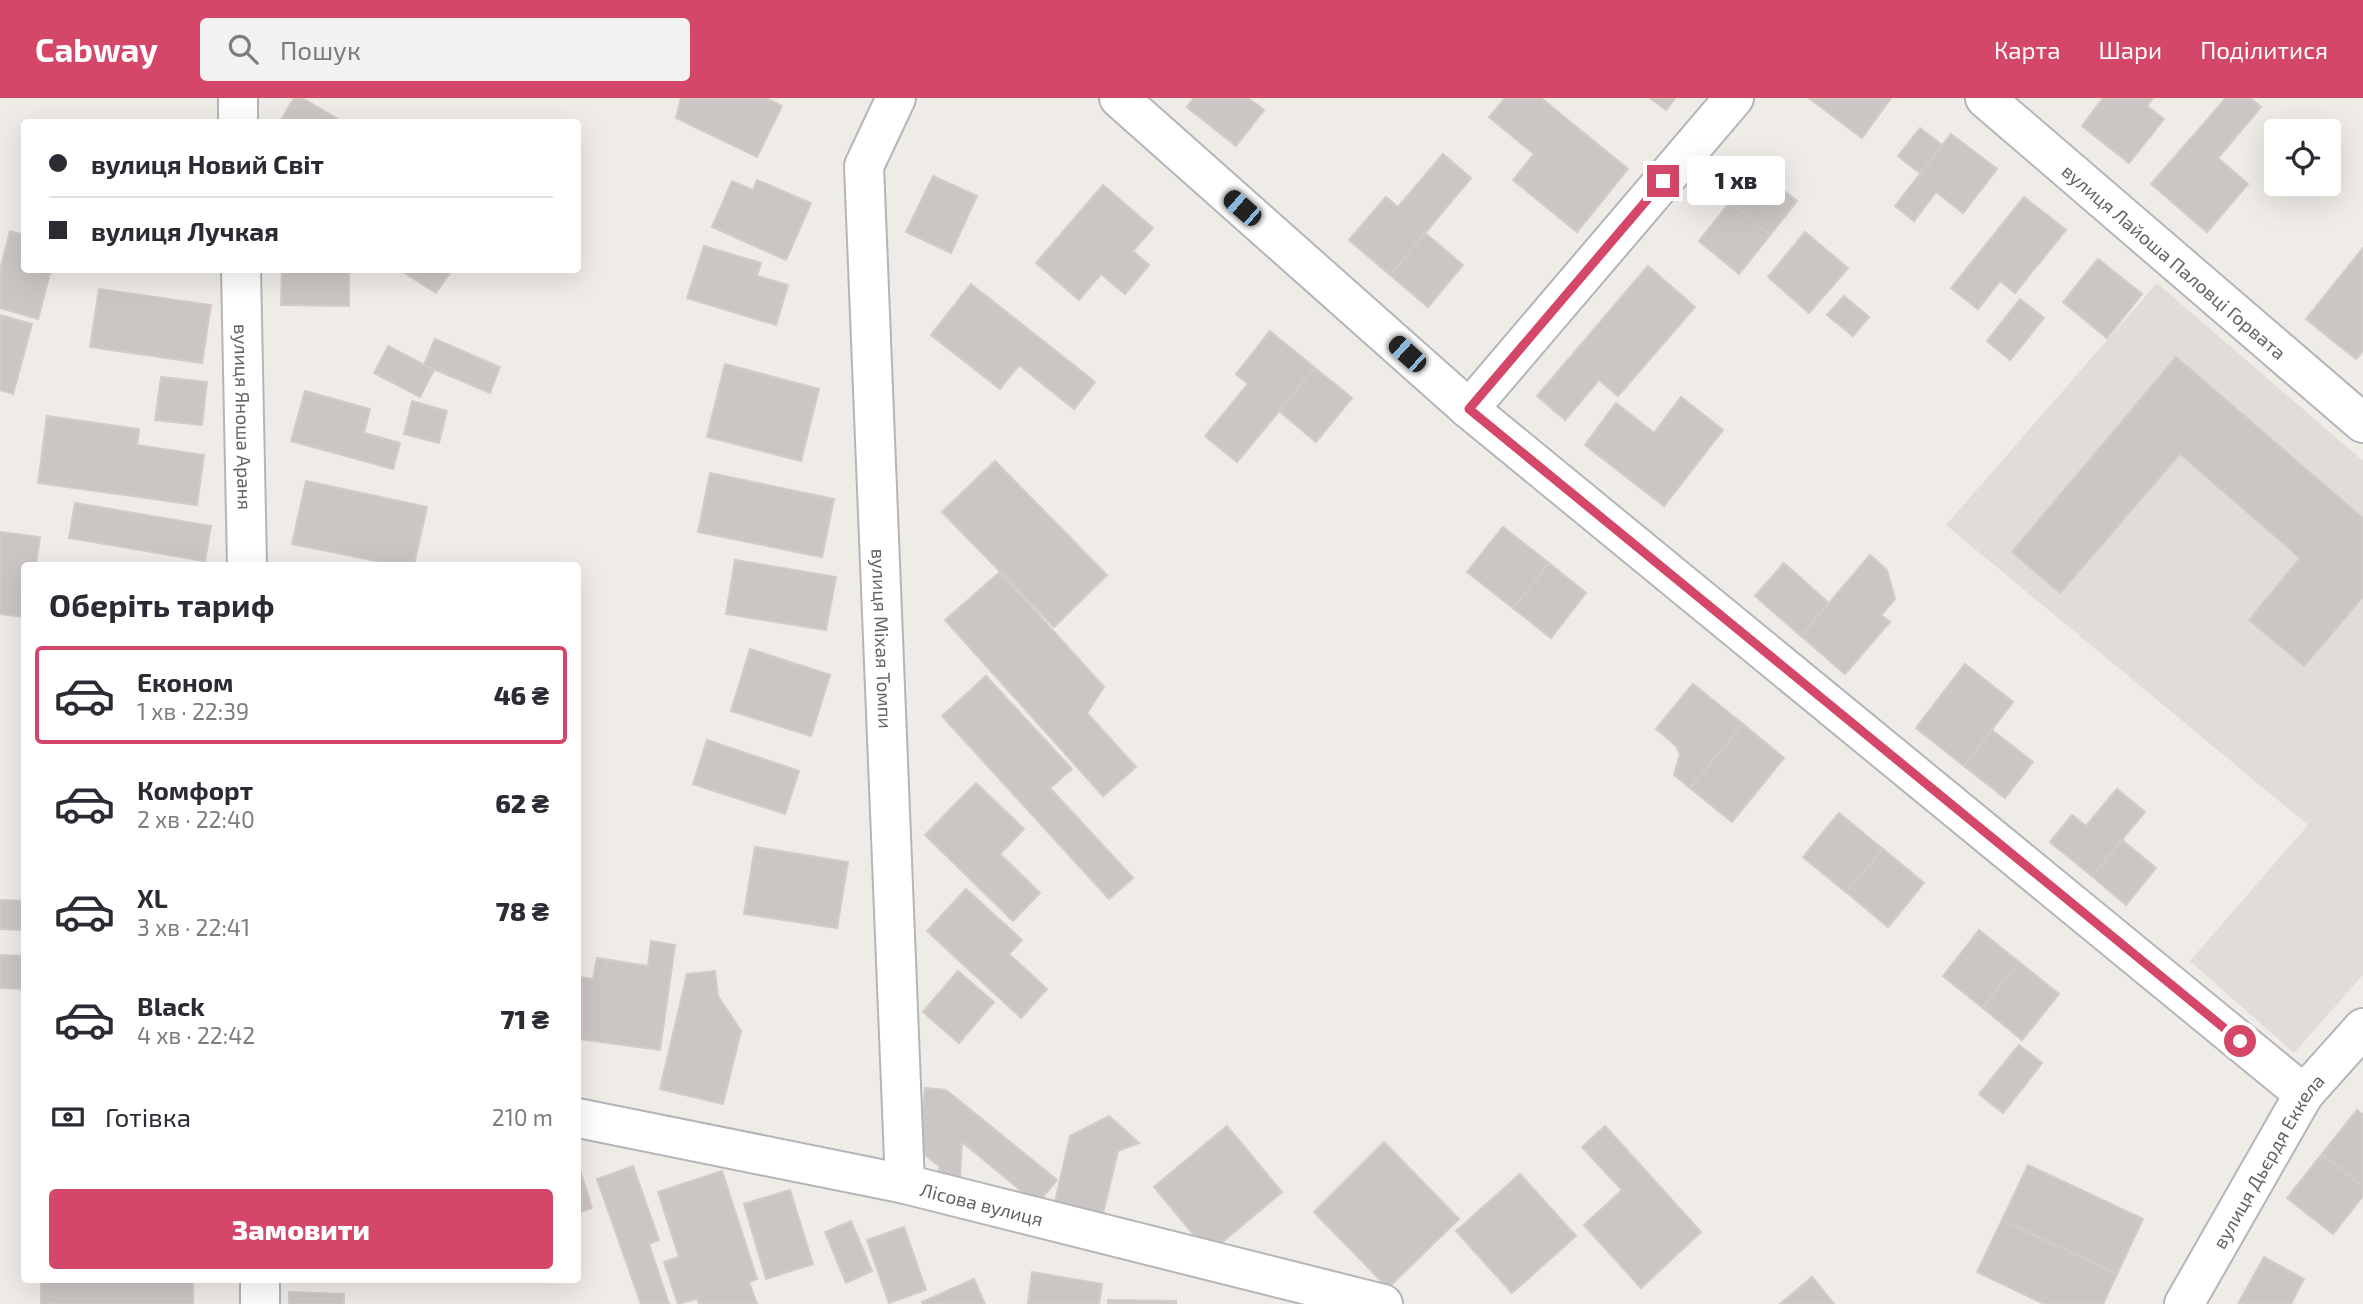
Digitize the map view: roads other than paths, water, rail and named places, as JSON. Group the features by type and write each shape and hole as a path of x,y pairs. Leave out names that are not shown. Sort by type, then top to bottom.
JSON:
{"street":[{"path":"238,98 238,119"},
{"name":"вулиця Міхая Томпи","path":"896,98 864,166 905,1184"},
{"path":"1119,98 1469,409 2304,1094"},
{"path":"1469,409 1734,98"},
{"name":"вулиця Лайоша Паловці Горвата","path":"1985,98 2363,424"},
{"name":"вулиця Яноша Араня","path":"241,273 247,562"},
{"name":"вулиця Дьєрдя Еккела","path":"2184,1304 2304,1094 2363,1028"},
{"name":"Лісова вулиця","path":"581,1119 905,1184 1382,1304"},
{"path":"260,1283 260,1304"}]}
